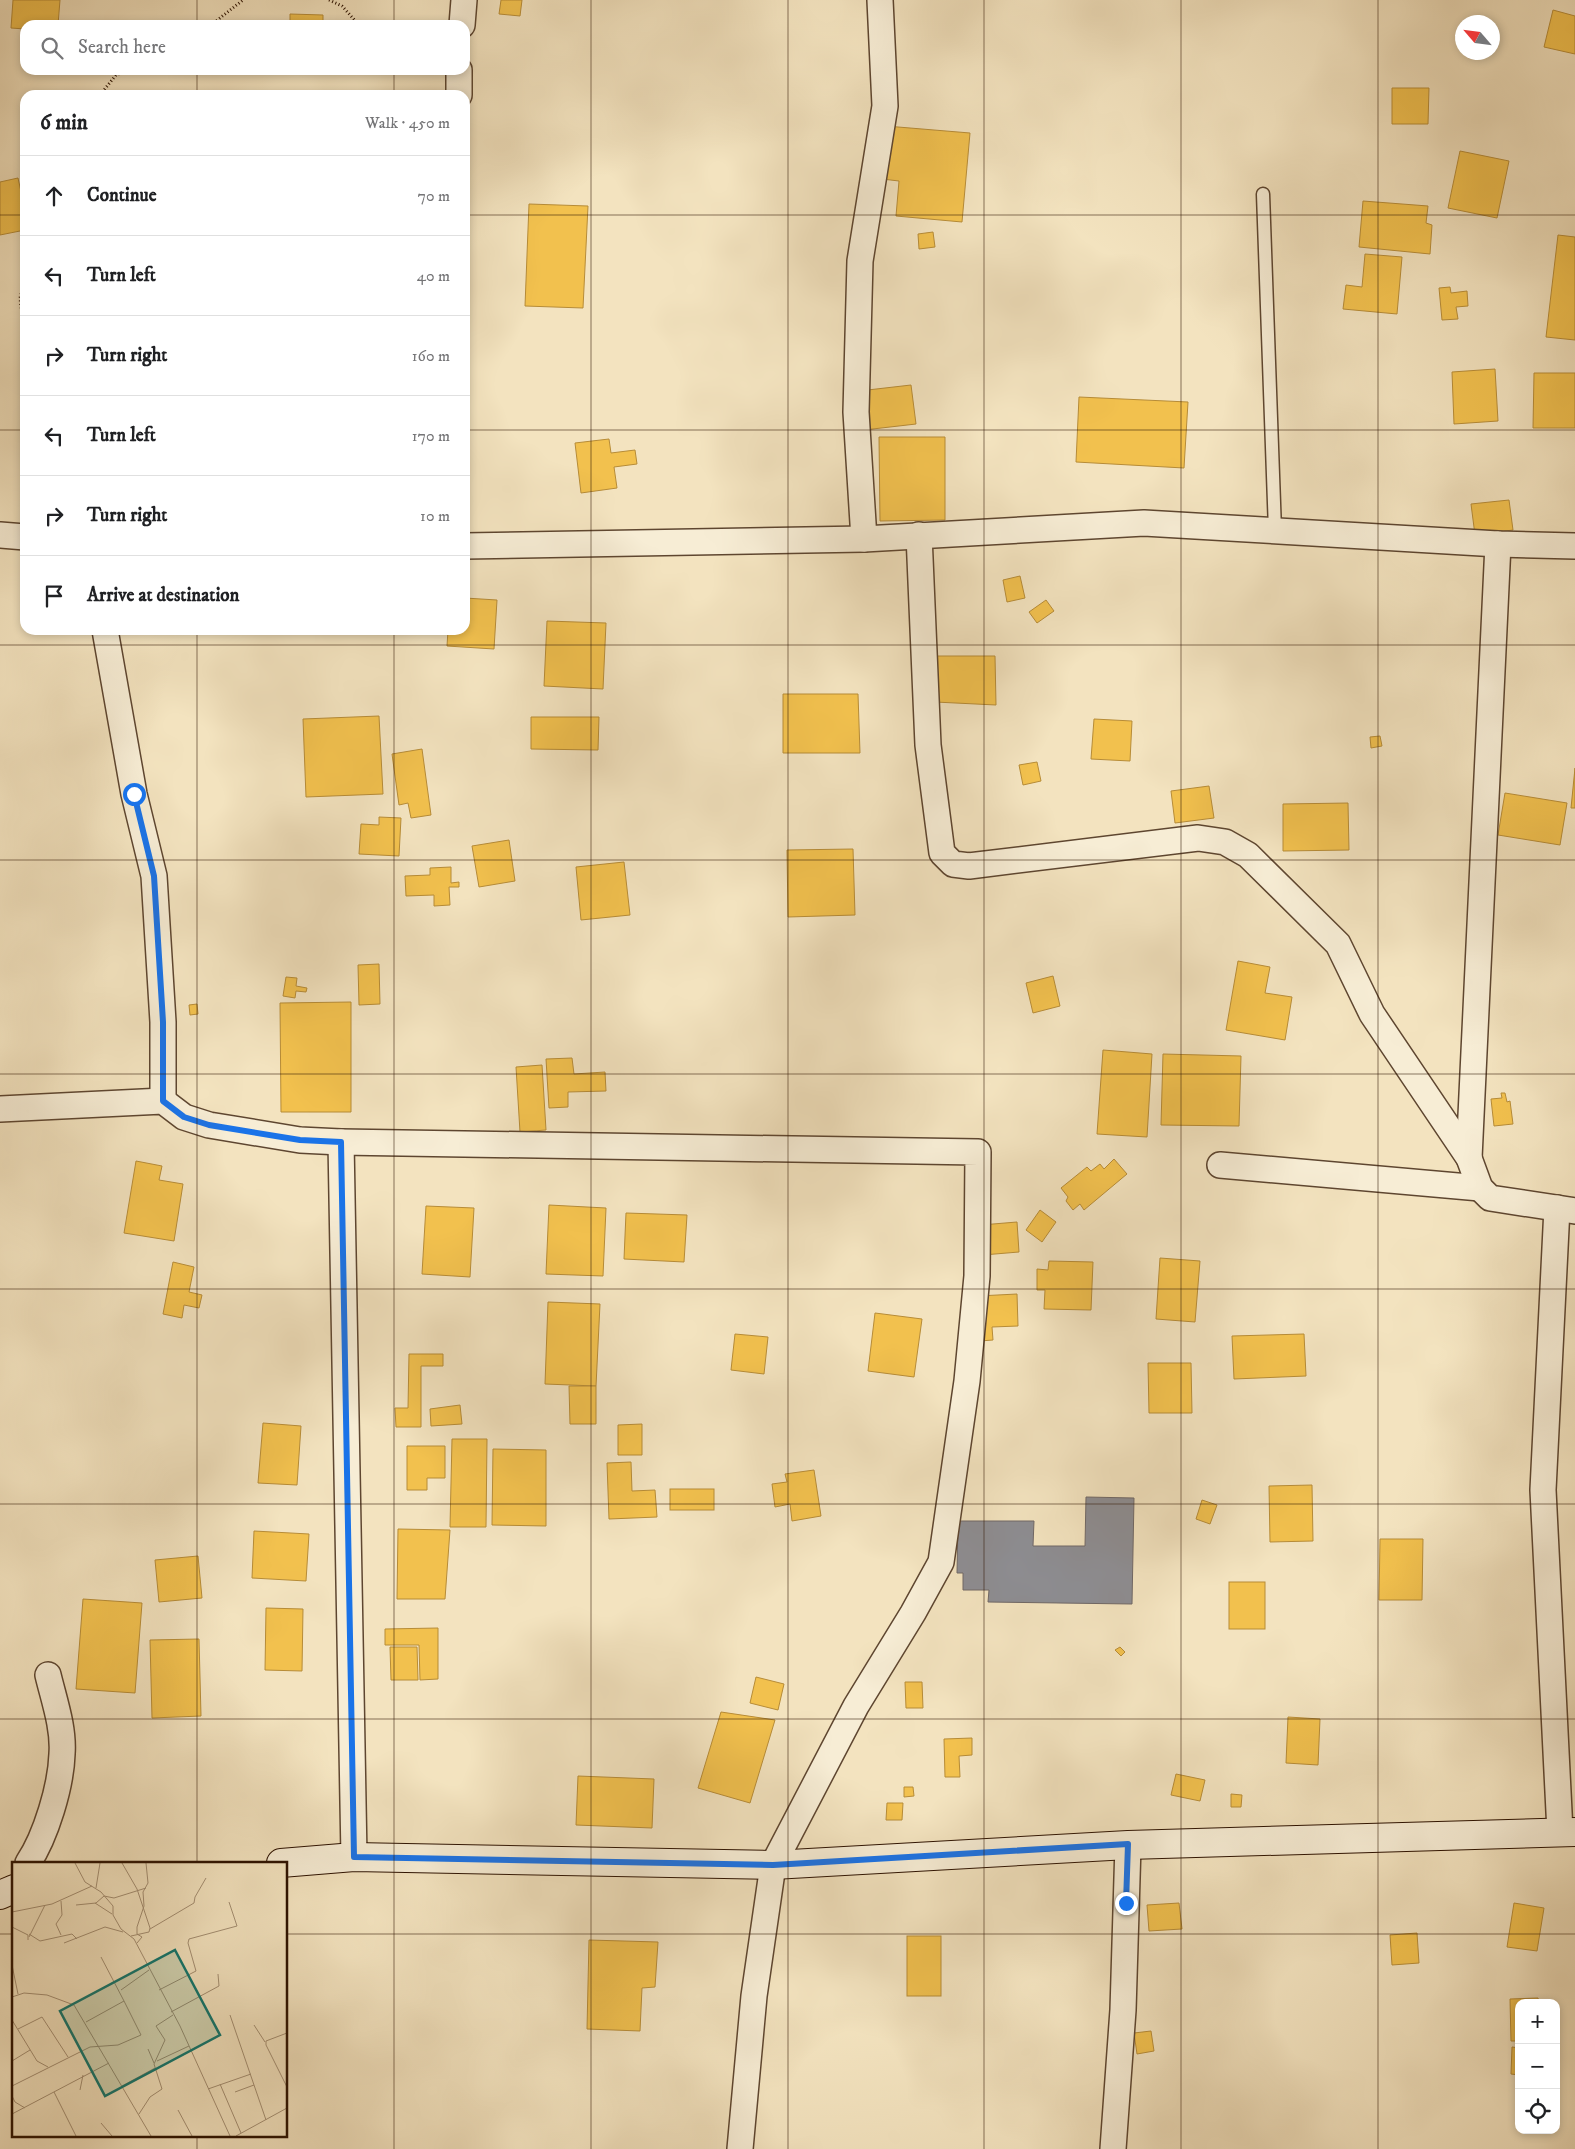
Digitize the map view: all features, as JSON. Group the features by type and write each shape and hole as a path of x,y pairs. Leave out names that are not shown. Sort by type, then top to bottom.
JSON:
{"main road":[{"path":"288,1862 354,1857 773,1865 1128,1844 1568,1832"}],"street":[{"path":"462,20 464,0"},
{"path":"864,539 856,412 860,270 885,106 880,0"},
{"path":"459,75 459,90"},
{"path":"470,546 864,539 1144,523 1498,544 1575,546"},
{"path":"0,535 20,537"},
{"path":"919,535 928,745 942,853 953,864 969,866 1198,838 1225,842 1248,856 1338,944 1372,1014 1469,1158 1480,1188 1490,1198 1566,1210 1542,1490 1568,1832"},
{"path":"1469,1158 1498,544"},
{"path":"106,635 134,794 154,876 163,1022 163,1101"},
{"path":"0,1109 163,1101 184,1117 209,1125 300,1140 341,1142 978,1152 977,1276 967,1381 941,1562 913,1613 856,1706 773,1865 754,1996 740,2149"},
{"path":"341,1142 354,1857"},
{"path":"1220,1165 1480,1188"},
{"path":"28,1862 44,1828 56,1790 62,1753 58,1716 48,1675"},
{"path":"1112,2149 1122,2010 1128,1844"}],"lane":[{"path":"1263,194 1275,531"}],"path":[{"path":"217,20 243,0"},
{"path":"329,0 342,6 355,20"},
{"path":"104,90 116,75"}],"building: Homes":[{"path":"13,0 60,0 58,20 20,20 20,29 11,28"},
{"path":"501,0 522,0 520,16 499,14"},
{"path":"1553,10 1575,16 1575,54 1544,47"},
{"path":"290,14 323,15 323,20 290,20"},
{"path":"1392,88 1429,88 1428,124 1392,124"},
{"path":"886,126 970,133 962,222 896,216 899,181 882,179"},
{"path":"1460,151 1509,161 1497,218 1448,208"},
{"path":"18,178 20,187 20,231 0,235 0,182"},
{"path":"1363,201 1428,206 1426,223 1432,225 1430,254 1359,247"},
{"path":"529,204 588,206 583,308 525,306"},
{"path":"933,232 935,247 919,249 918,234"},
{"path":"1558,235 1575,237 1575,340 1546,337"},
{"path":"1365,254 1402,257 1397,314 1343,309 1346,285 1362,287"},
{"path":"1450,287 1451,293 1467,291 1468,306 1456,307 1458,319 1442,320 1439,288"},
{"path":"1495,369 1498,421 1454,424 1452,372"},
{"path":"1534,373 1575,373 1575,428 1533,428"},
{"path":"911,385 916,424 864,430 859,391"},
{"path":"1079,397 1188,402 1184,468 1076,462"},
{"path":"879,437 945,437 945,520 880,521"},
{"path":"609,439 611,453 635,450 637,464 614,467 617,488 581,493 575,443"},
{"path":"1509,500 1513,530 1475,535 1471,504"},
{"path":"1020,576 1025,598 1007,602 1003,580"},
{"path":"470,598 497,600 494,649 447,646 448,635 470,635"},
{"path":"1046,600 1054,611 1037,623 1029,612"},
{"path":"547,621 606,623 603,689 544,686"},
{"path":"934,656 995,656 996,705 935,702"},
{"path":"783,694 858,694 860,753 783,753"},
{"path":"379,716 383,794 306,797 303,719"},
{"path":"531,717 599,717 598,750 531,749"},
{"path":"1094,719 1132,721 1130,761 1091,759"},
{"path":"1380,736 1382,746 1371,748 1370,737"},
{"path":"422,749 431,815 411,818 408,803 399,805 392,754"},
{"path":"1037,762 1041,781 1023,785 1019,765"},
{"path":"1575,768 1575,808 1571,808"},
{"path":"1209,786 1214,818 1175,823 1171,791"},
{"path":"1505,793 1567,803 1560,845 1498,835"},
{"path":"1348,803 1349,850 1283,851 1283,804"},
{"path":"379,817 401,818 399,856 359,854 361,824 379,825"},
{"path":"509,840 515,881 479,887 472,846"},
{"path":"853,849 855,915 788,917 787,850"},
{"path":"624,862 630,915 581,920 576,867"},
{"path":"451,867 451,883 459,882 459,887 449,887 450,905 434,906 434,895 406,896 405,876 430,875 430,868"},
{"path":"1238,961 1270,967 1265,993 1292,997 1285,1040 1226,1030"},
{"path":"379,964 380,1004 359,1005 358,965"},
{"path":"1053,976 1060,1006 1033,1013 1026,983"},
{"path":"286,977 297,978 296,986 307,988 306,992 296,991 295,998 283,996"},
{"path":"351,1002 351,1112 281,1112 280,1003"},
{"path":"197,1004 198,1014 190,1015 189,1005"},
{"path":"1103,1050 1152,1054 1147,1137 1097,1134"},
{"path":"1163,1054 1241,1056 1239,1126 1161,1125"},
{"path":"572,1058 574,1074 605,1072 606,1091 568,1092 568,1107 549,1108 546,1059"},
{"path":"542,1065 546,1130 520,1132 516,1067"},
{"path":"1501,1093 1505,1093 1507,1102 1510,1101 1513,1124 1494,1126 1491,1099 1502,1098"},
{"path":"1114,1159 1127,1174 1084,1210 1080,1204 1073,1210 1066,1201 1068,1197 1061,1188 1087,1167 1091,1171 1100,1164 1104,1169"},
{"path":"136,1161 162,1166 159,1180 183,1184 174,1241 124,1233"},
{"path":"549,1205 606,1208 603,1276 546,1274"},
{"path":"426,1206 474,1208 470,1277 422,1274"},
{"path":"1040,1210 1056,1222 1042,1242 1026,1230"},
{"path":"626,1213 687,1215 684,1262 624,1259"},
{"path":"1017,1222 1019,1252 983,1255 981,1225"},
{"path":"1160,1258 1200,1261 1195,1322 1156,1319"},
{"path":"1049,1261 1093,1262 1091,1310 1044,1309 1045,1290 1037,1290 1037,1269 1048,1270"},
{"path":"173,1262 194,1267 189,1292 202,1295 199,1308 184,1305 182,1318 163,1314"},
{"path":"1017,1294 1018,1326 992,1327 993,1340 980,1341 978,1296"},
{"path":"548,1302 600,1304 596,1386 545,1384"},
{"path":"875,1313 922,1319 914,1377 868,1371"},
{"path":"735,1334 768,1337 764,1374 731,1370"},
{"path":"1304,1334 1306,1376 1234,1379 1232,1336"},
{"path":"409,1354 443,1354 443,1366 421,1366 421,1427 396,1427 395,1408 408,1408"},
{"path":"1148,1363 1191,1363 1192,1413 1149,1413"},
{"path":"569,1386 596,1386 596,1424 570,1424"},
{"path":"460,1405 462,1424 431,1426 430,1409"},
{"path":"263,1423 301,1426 297,1485 258,1483"},
{"path":"642,1424 642,1455 618,1455 618,1425"},
{"path":"452,1439 487,1439 486,1527 450,1527"},
{"path":"407,1446 445,1446 445,1478 427,1478 427,1490 407,1490"},
{"path":"493,1449 546,1450 546,1526 492,1525"},
{"path":"631,1462 632,1491 655,1490 657,1517 609,1519 607,1463"},
{"path":"814,1470 821,1516 792,1521 790,1504 775,1507 772,1484 787,1482 785,1474"},
{"path":"1312,1485 1313,1541 1270,1542 1269,1486"},
{"path":"670,1489 714,1489 714,1510 670,1510"},
{"path":"1202,1500 1217,1505 1210,1524 1196,1519"},
{"path":"398,1529 450,1530 445,1599 397,1599"},
{"path":"254,1531 309,1534 306,1581 252,1578"},
{"path":"1380,1539 1423,1539 1422,1600 1379,1600"},
{"path":"198,1556 202,1598 159,1602 155,1560"},
{"path":"1229,1582 1265,1582 1265,1629 1229,1629"},
{"path":"83,1599 142,1603 135,1693 76,1689"},
{"path":"266,1608 303,1609 302,1671 265,1670"},
{"path":"438,1628 438,1679 420,1680 419,1645 385,1645 385,1629"},
{"path":"199,1639 201,1716 152,1718 150,1640"},
{"path":"390,1647 417,1647 418,1680 391,1680"},
{"path":"1120,1647 1125,1652 1121,1656 1115,1650"},
{"path":"756,1677 784,1684 778,1710 750,1703"},
{"path":"905,1682 922,1682 923,1708 906,1708"},
{"path":"721,1712 775,1720 750,1803 698,1788"},
{"path":"1288,1717 1320,1719 1318,1765 1286,1763"},
{"path":"972,1738 972,1755 959,1756 960,1777 945,1777 944,1739"},
{"path":"1176,1774 1205,1780 1200,1801 1171,1795"},
{"path":"578,1776 654,1779 652,1828 576,1825"},
{"path":"904,1787 913,1787 914,1796 904,1797"},
{"path":"1231,1794 1242,1795 1241,1807 1231,1807"},
{"path":"887,1803 903,1803 902,1820 886,1820"},
{"path":"1179,1903 1182,1929 1149,1931 1147,1905"},
{"path":"1514,1903 1544,1908 1537,1951 1507,1947"},
{"path":"1417,1933 1419,1963 1392,1965 1390,1935"},
{"path":"907,1936 941,1936 941,1996 907,1996"},
{"path":"589,1940 658,1942 655,1987 642,1988 640,2031 587,2029"},
{"path":"1538,1998 1538,1999 1515,1999 1515,2041 1511,2041 1510,1999"},
{"path":"1151,2031 1154,2051 1137,2054 1134,2033"},
{"path":"1512,2047 1515,2047 1515,2074 1511,2074"}],"building: Industry":[{"path":"1086,1497 1134,1498 1132,1604 988,1602 989,1590 963,1590 963,1573 957,1573 958,1521 1034,1521 1033,1546 1085,1546"}],"route":[{"path":"134,794 154,876 163,1022 163,1101 184,1117 209,1125 300,1140 341,1142 354,1857 773,1865 1128,1844 1126,1903"}]}
